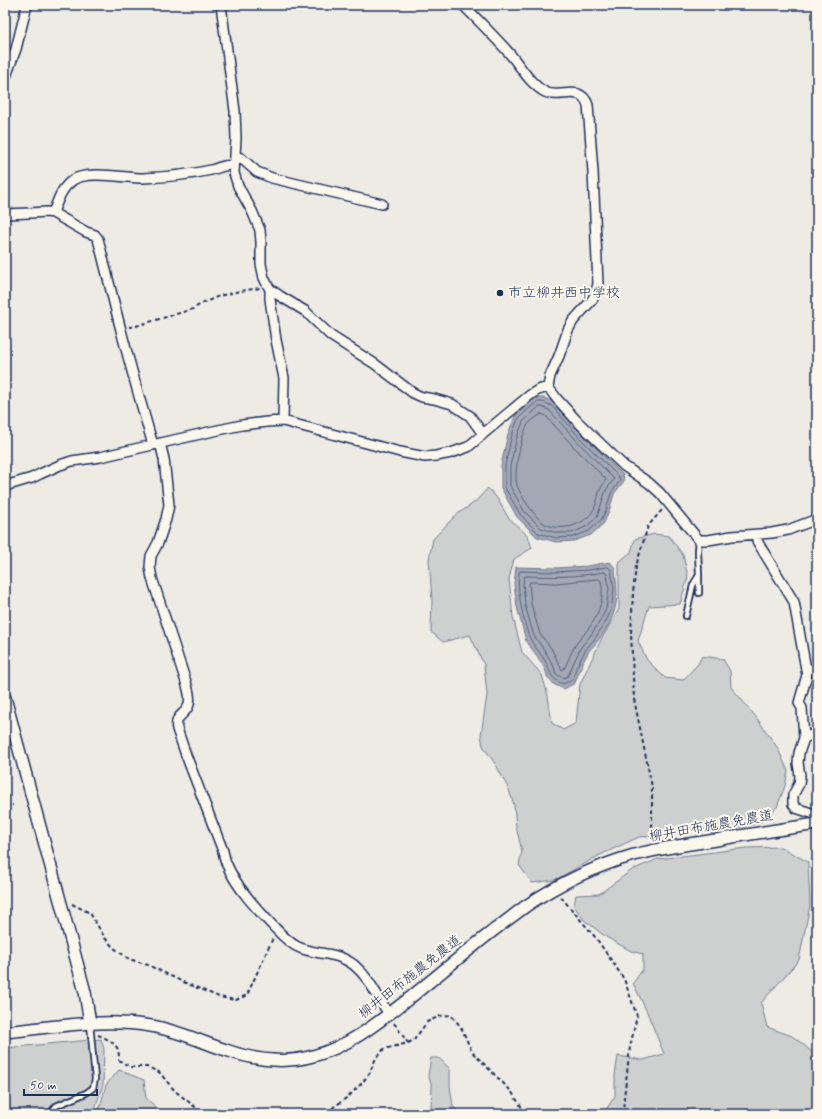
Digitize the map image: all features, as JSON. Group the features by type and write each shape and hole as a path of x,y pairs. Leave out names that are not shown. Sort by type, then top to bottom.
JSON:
{"street":[{"path":"5,79 16,49 27,5"},
{"path":"220,5 235,111 236,138 234,173 238,186 252,211 260,230 262,242 261,264 264,278 269,287 276,340 284,378 283,421"},
{"path":"463,5 510,54 537,87 547,93 558,95 573,93 579,94 585,99 588,105 593,172 598,284 592,300 572,321 560,356 550,376 548,387 578,422 624,466 649,483 660,493 699,540 757,535 788,530 817,519"},
{"path":"54,213 61,191 73,180 82,176 96,175 156,178 212,170 241,158 257,172 272,178 382,204"},
{"path":"5,214 54,213 86,232 95,235 98,239 138,395 164,459 169,505 166,519 152,556 150,567 152,578 189,695 189,705 177,720 177,729 223,850 227,865 238,884 258,910 286,939 296,946 311,951 328,953 353,964 362,972 375,990 389,1014"},
{"path":"269,287 305,311 331,336 375,364 413,394 452,404 470,416 483,434"},
{"path":"5,486 32,478 72,461 100,457 242,425 267,422 283,421 400,452 425,457 436,456 468,447 530,395 538,390 548,387"},
{"path":"757,535 757,541 794,602 807,675 799,703 802,708 804,738 799,753 799,784 793,795 793,804 796,808 817,815"},
{"path":"806,669 817,669"},
{"path":"5,698 85,992 91,1028"},
{"path":"804,738 817,733"},
{"name":"柳井田布施農免農道","path":"5,1032 91,1028 126,1023 153,1026 181,1034 227,1051 250,1057 269,1060 292,1060 312,1057 331,1051 349,1042 389,1014 526,906 563,884 592,870 634,855 678,846 817,824"}],"lane":[{"path":"699,540 699,593"},
{"path":"686,616 693,585 699,575"},
{"path":"50,1114 56,1106 86,1093 93,1088 95,1079 91,1028"}],"path":[{"path":"120,329 136,326 193,309 204,302 219,296 240,291 269,287"},
{"path":"651,852 652,787 634,699 631,632 632,593 636,566 648,526 668,504"},
{"path":"5,806 13,805"},
{"path":"561,897 596,938 624,979 637,1016 630,1047 623,1114"},
{"path":"59,898 90,912 114,948 129,958 219,997 236,1000 247,995 276,929"},
{"path":"389,1014 408,1043"},
{"path":"328,1114 362,1083 369,1074 376,1058 384,1049 414,1040 427,1022 440,1016 450,1015 461,1027 472,1052 511,1092 526,1114"},
{"path":"91,1028 115,1046 118,1051 119,1060 130,1067 147,1067 159,1072 176,1091 204,1114"}],"shaded area":[{"path":"488,488 497,498 508,517 528,536 532,548 514,559 509,579 513,617 522,652 542,675 548,696 552,723 563,730 576,723 580,684 602,638 619,609 619,562 631,552 635,539 654,534 669,536 683,555 688,577 680,604 649,606 638,641 647,660 665,678 683,680 698,664 702,656 723,659 730,671 731,687 756,717 777,747 788,771 785,786 777,807 762,821 745,827 715,828 639,837 598,856 555,880 532,883 519,865 522,851 516,827 514,805 509,790 496,765 483,746 481,735 487,695 484,665 470,635 443,642 431,632 432,600 429,559 433,539 456,515 475,502"},
{"path":"781,847 808,862 810,905 799,960 761,1003 767,1027 792,1036 817,1057 817,1114 603,1114 615,1096 615,1075 618,1056 643,1060 664,1054 647,1012 633,983 643,969 643,954 631,951 606,937 584,920 574,906 576,895 599,894 632,870 658,859 746,848"},
{"path":"101,1039 104,1049 103,1085 93,1114 5,1114 5,1048"},
{"path":"431,1058 439,1058 450,1069 450,1086 453,1106 459,1114 434,1114 431,1106 432,1086 428,1075"},
{"path":"119,1070 144,1080 146,1098 164,1114 98,1114 106,1085"}],"water":[{"path":"536,398 544,398 554,402 584,436 623,475 624,481 614,494 604,523 591,535 574,541 556,542 537,537 517,517 501,488 501,465 508,434 515,416"},
{"path":"610,562 615,568 617,590 616,606 613,616 605,631 587,655 575,683 564,689 555,685 548,679 545,669 526,641 517,607 514,584 516,567 555,568 588,566"}],"place":[{"name":"市立柳井西中学校","path":"500,293"}]}
